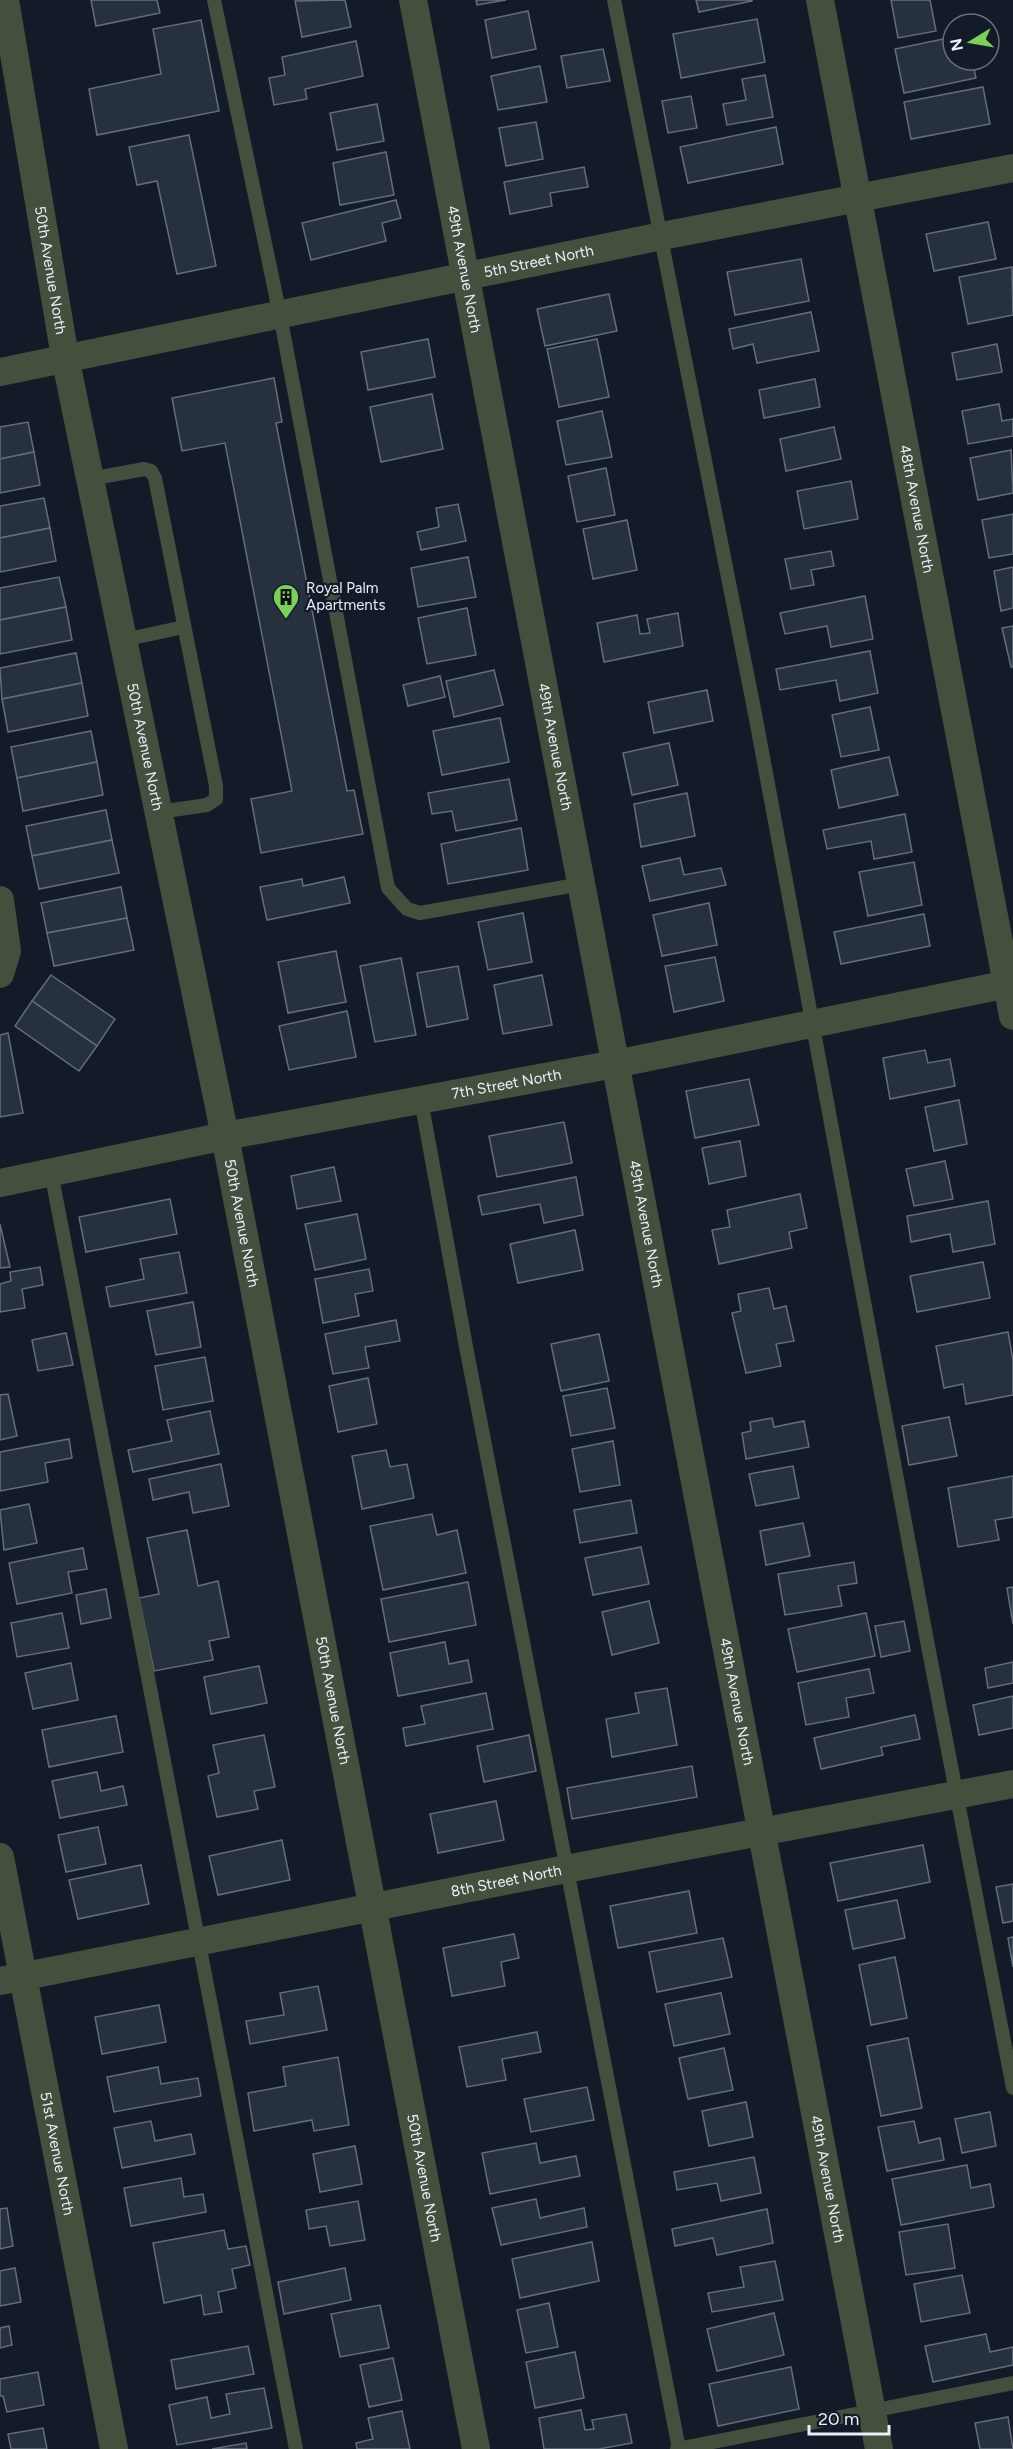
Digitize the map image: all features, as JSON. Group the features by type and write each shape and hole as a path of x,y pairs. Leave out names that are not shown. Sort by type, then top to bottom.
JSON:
{"street":[{"name":"50th Avenue North","path":"5,0 65,357 225,1136 476,2449"},
{"name":"49th Avenue North","path":"413,0 879,2449"},
{"name":"48th Avenue North","path":"820,0 1010,983 1013,1016"},
{"name":"5th Street North","path":"0,372 662,236 858,200 1013,168"},
{"path":"0,900 7,951 0,974"},
{"name":"7th Street North","path":"0,1183 225,1136 615,1064 1010,983"},
{"name":"8th Street North","path":"11,1979 566,1869 1013,1784"},
{"name":"51st Avenue North","path":"0,1857 11,1979 114,2449"}],"lane":[{"path":"214,0 280,315 388,888 407,909 420,913 581,884"},
{"path":"614,0 662,236 717,531 755,714 811,1024 1013,2088"},
{"path":"90,479 144,469 151,471 155,478 216,799 207,805 159,812"},
{"path":"123,640 184,627"},
{"path":"421,1100 678,2449 1013,2383"},
{"path":"51,1172 296,2449"}],"building":[{"path":"91,0 157,0 160,13 96,26"},
{"path":"345,0 351,27 302,37 295,1"},
{"path":"476,0 506,0 477,5"},
{"path":"696,0 752,0 752,1 699,12"},
{"path":"891,0 930,0 936,31 898,38"},
{"path":"528,11 536,49 492,58 485,20"},
{"path":"757,19 765,62 681,78 673,34"},
{"path":"201,20 219,111 97,135 89,89 161,74 153,29"},
{"path":"941,39 941,72 975,72 976,78 904,93 895,49"},
{"path":"356,41 363,76 305,89 307,99 274,105 269,78 285,75 282,57"},
{"path":"603,49 610,81 567,88 561,56"},
{"path":"540,66 547,102 498,110 491,76"},
{"path":"765,75 773,117 727,125 723,104 746,100 742,79"},
{"path":"983,87 990,124 911,139 904,102"},
{"path":"691,96 697,128 668,133 662,101"},
{"path":"377,104 384,141 337,150 330,113"},
{"path":"536,122 543,159 506,166 499,128"},
{"path":"776,127 783,164 688,183 680,147"},
{"path":"189,135 216,266 177,274 157,181 137,185 129,147"},
{"path":"386,152 394,195 340,205 333,163"},
{"path":"584,167 588,187 550,193 552,206 510,214 504,182"},
{"path":"396,200 401,218 382,223 386,241 311,260 302,223"},
{"path":"988,222 996,259 934,271 926,234"},
{"path":"801,259 809,301 735,315 727,272"},
{"path":"1012,267 1013,315 968,324 959,277"},
{"path":"609,294 617,331 545,346 537,309"},
{"path":"811,312 819,351 757,363 753,344 733,349 729,329"},
{"path":"428,339 435,377 368,390 361,352"},
{"path":"597,339 609,397 559,407 547,349"},
{"path":"997,344 1002,372 957,380 952,353"},
{"name":"Royal Palm Apartments","path":"274,378 282,422 276,423 347,791 354,790 363,834 261,853 251,799 292,791 225,443 182,451 172,398"},
{"path":"815,379 820,407 764,418 759,390"},
{"path":"432,394 443,449 381,462 370,407"},
{"path":"999,404 1002,421 1013,419 1013,436 968,444 962,411"},
{"path":"602,411 612,457 566,465 557,421"},
{"path":"28,422 34,452 0,459 0,427"},
{"path":"834,427 841,459 786,471 780,439"},
{"path":"1011,450 1013,493 978,500 970,458"},
{"path":"34,452 40,485 0,493 0,459"},
{"path":"606,468 615,515 577,522 568,476"},
{"path":"851,481 858,519 804,529 797,491"},
{"path":"44,498 50,528 0,538 0,506"},
{"path":"458,504 466,541 421,550 417,532 439,527 436,508"},
{"path":"1013,514 1013,554 989,558 982,520"},
{"path":"627,520 637,570 593,579 583,529"},
{"path":"50,528 56,561 0,572 0,538"},
{"path":"831,551 834,566 811,570 814,585 791,589 785,559"},
{"path":"468,557 476,597 418,607 411,568"},
{"path":"1013,567 1013,608 1001,611 994,571"},
{"path":"59,577 66,607 0,620 0,588"},
{"path":"865,596 873,639 831,647 827,626 785,634 780,613"},
{"path":"66,607 72,640 0,654 0,620"},
{"path":"467,608 476,655 427,664 418,618"},
{"path":"678,613 683,646 604,662 597,623 637,615 640,634 650,633 647,619"},
{"path":"1013,626 1013,667 1011,667 1002,628"},
{"path":"870,651 878,693 840,701 836,680 780,690 776,669"},
{"path":"76,653 82,683 2,699 0,668"},
{"path":"494,670 503,705 454,717 446,681"},
{"path":"440,676 445,697 408,706 403,685"},
{"path":"82,683 88,716 8,732 2,699"},
{"path":"707,690 713,721 654,733 648,702"},
{"path":"870,707 879,750 841,757 832,715"},
{"path":"500,718 509,762 442,775 433,731"},
{"path":"91,731 97,762 17,778 11,747"},
{"path":"669,743 678,785 632,795 623,753"},
{"path":"889,757 898,795 839,808 831,770"},
{"path":"97,762 103,795 23,811 17,778"},
{"path":"509,779 517,820 456,831 452,811 432,814 428,793"},
{"path":"687,793 695,836 641,847 634,804"},
{"path":"106,810 112,840 32,856 26,826"},
{"path":"905,814 912,852 874,859 871,841 827,849 823,830"},
{"path":"521,828 528,870 448,884 441,844"},
{"path":"112,840 119,873 39,889 32,856"},
{"path":"680,858 684,875 721,868 726,885 650,901 642,866"},
{"path":"914,862 922,905 868,916 859,872"},
{"path":"344,877 350,903 267,920 260,887 302,879 303,886"},
{"path":"121,887 127,918 47,933 41,903"},
{"path":"709,903 717,945 662,956 653,915"},
{"path":"523,913 532,962 488,970 478,922"},
{"path":"924,914 930,946 841,964 834,932"},
{"path":"127,918 134,950 54,966 47,933"},
{"path":"336,951 346,1002 288,1013 278,962"},
{"path":"715,957 724,1001 674,1012 665,966"},
{"path":"401,958 416,1035 375,1042 360,966"},
{"path":"458,966 468,1019 427,1027 417,973"},
{"path":"51,975 115,1019 97,1046 32,1001"},
{"path":"542,975 552,1025 503,1034 494,985"},
{"path":"32,1001 97,1046 79,1071 15,1026"},
{"path":"347,1011 356,1057 289,1070 279,1026"},
{"path":"8,1033 23,1113 0,1117 0,1035"},
{"path":"925,1050 928,1063 950,1059 955,1086 890,1099 883,1058"},
{"path":"749,1079 759,1125 695,1138 686,1091"},
{"path":"959,1100 967,1144 934,1151 925,1107"},
{"path":"564,1122 572,1163 497,1177 489,1136"},
{"path":"740,1141 746,1176 709,1184 702,1148"},
{"path":"945,1161 953,1199 914,1206 906,1169"},
{"path":"334,1167 341,1201 297,1209 291,1176"},
{"path":"576,1177 583,1215 544,1223 540,1204 482,1215 478,1196"},
{"path":"800,1194 807,1228 789,1232 792,1248 719,1264 712,1230 730,1227 727,1210"},
{"path":"170,1199 177,1234 86,1252 79,1217"},
{"path":"988,1201 995,1244 953,1252 950,1234 911,1242 907,1216"},
{"path":"357,1214 366,1259 315,1270 305,1224"},
{"path":"0,1224 10,1267 0,1268"},
{"path":"575,1230 583,1270 518,1283 510,1244"},
{"path":"179,1252 187,1293 110,1307 106,1287 144,1279 140,1259"},
{"path":"983,1262 990,1298 917,1312 910,1276"},
{"path":"40,1267 43,1285 22,1289 25,1308 0,1312 0,1284 11,1281 10,1272"},
{"path":"369,1269 373,1291 355,1294 359,1316 323,1323 315,1279"},
{"path":"769,1288 774,1309 786,1306 794,1341 776,1344 781,1366 746,1373 732,1313 741,1311 738,1294"},
{"path":"193,1302 201,1347 156,1355 147,1311"},
{"path":"396,1320 400,1341 365,1347 369,1368 333,1374 325,1334"},
{"path":"1008,1332 1013,1360 1013,1395 966,1404 963,1384 944,1388 936,1346"},
{"path":"66,1333 73,1365 38,1371 32,1340"},
{"path":"599,1334 609,1381 561,1391 551,1344"},
{"path":"205,1357 213,1401 163,1410 155,1366"},
{"path":"368,1378 377,1424 338,1432 329,1386"},
{"path":"607,1388 615,1428 571,1436 563,1396"},
{"path":"8,1394 17,1436 0,1440 0,1395"},
{"path":"210,1411 219,1454 133,1472 128,1450 172,1441 167,1420"},
{"path":"949,1417 957,1456 909,1465 902,1426"},
{"path":"772,1418 774,1427 804,1421 809,1447 746,1459 742,1433 751,1431 750,1422"},
{"path":"69,1439 72,1458 45,1463 48,1482 0,1491 0,1452"},
{"path":"613,1441 620,1485 580,1492 572,1449"},
{"path":"386,1450 390,1467 407,1464 414,1498 362,1509 352,1456"},
{"path":"221,1464 229,1506 193,1513 189,1492 153,1500 149,1479"},
{"path":"793,1466 799,1498 756,1506 749,1474"},
{"path":"1013,1476 1013,1517 995,1520 999,1540 958,1547 948,1488"},
{"path":"631,1500 637,1533 580,1543 574,1510"},
{"path":"29,1504 37,1543 4,1550 0,1510"},
{"path":"432,1514 437,1535 457,1530 466,1573 383,1590 370,1526"},
{"path":"803,1523 810,1556 766,1565 760,1531"},
{"path":"187,1530 198,1586 218,1581 229,1637 209,1641 213,1660 154,1671 139,1598 159,1594 147,1538"},
{"path":"641,1547 649,1584 593,1595 585,1558"},
{"path":"83,1548 87,1569 68,1572 72,1593 17,1604 9,1563"},
{"path":"854,1562 857,1583 838,1586 842,1606 785,1615 778,1574"},
{"path":"468,1582 476,1625 389,1642 381,1599"},
{"path":"1013,1587 1013,1624 1007,1588"},
{"path":"106,1589 111,1618 81,1624 76,1595"},
{"path":"649,1601 659,1643 612,1655 602,1612"},
{"path":"62,1613 69,1648 17,1657 11,1623"},
{"path":"866,1613 875,1656 797,1672 788,1629"},
{"path":"904,1621 910,1651 881,1657 875,1626"},
{"path":"445,1642 449,1664 468,1660 472,1682 398,1696 390,1653"},
{"path":"1013,1662 1013,1683 988,1688 985,1668"},
{"path":"71,1663 78,1700 33,1709 25,1673"},
{"path":"259,1666 267,1703 211,1714 204,1677"},
{"path":"869,1669 874,1693 846,1698 849,1717 806,1725 798,1683"},
{"path":"667,1688 677,1745 612,1757 606,1719 639,1713 635,1693"},
{"path":"486,1693 493,1729 406,1746 403,1728 425,1724 421,1706"},
{"path":"1013,1696 1013,1728 979,1735 973,1705"},
{"path":"915,1715 920,1739 881,1747 883,1755 821,1769 814,1738"},
{"path":"116,1716 123,1752 49,1767 42,1730"},
{"path":"264,1735 275,1787 254,1791 258,1809 217,1817 208,1776 219,1773 213,1745"},
{"path":"529,1735 536,1771 484,1782 477,1746"},
{"path":"692,1766 697,1797 572,1819 567,1788"},
{"path":"97,1772 101,1791 123,1786 127,1805 60,1818 52,1781"},
{"path":"496,1801 504,1840 438,1853 430,1814"},
{"path":"98,1827 106,1864 66,1872 58,1835"},
{"path":"282,1840 290,1880 218,1895 209,1856"},
{"path":"923,1845 930,1882 838,1901 830,1863"},
{"path":"141,1865 149,1904 78,1919 69,1880"},
{"path":"1013,1884 1013,1921 1003,1923 996,1887"},
{"path":"689,1891 697,1933 618,1948 610,1906"},
{"path":"897,1900 905,1938 853,1949 845,1910"},
{"path":"514,1934 519,1958 501,1962 505,1986 452,1996 443,1948"},
{"path":"1013,1937 1013,1967 1008,1938"},
{"path":"723,1938 732,1977 657,1992 649,1952"},
{"path":"895,1957 907,2018 871,2025 859,1965"},
{"path":"318,1986 327,2030 250,2044 246,2021 284,2015 280,1993"},
{"path":"721,1993 730,2034 674,2046 665,2004"},
{"path":"159,2005 166,2042 102,2054 95,2017"},
{"path":"537,2032 541,2052 502,2059 506,2080 467,2087 459,2047"},
{"path":"908,2038 922,2108 881,2116 867,2046"},
{"path":"724,2048 733,2090 688,2099 679,2058"},
{"path":"338,2057 349,2125 314,2131 312,2120 254,2131 248,2093 286,2086 283,2067"},
{"path":"158,2067 161,2084 198,2078 201,2096 114,2112 107,2077"},
{"path":"587,2087 594,2120 531,2132 524,2099"},
{"path":"746,2102 753,2137 709,2146 702,2111"},
{"path":"990,2112 996,2146 962,2153 955,2119"},
{"path":"151,2121 155,2141 191,2134 195,2154 122,2168 114,2128"},
{"path":"914,2121 919,2143 940,2138 944,2160 887,2171 878,2127"},
{"path":"536,2143 540,2163 576,2156 580,2176 490,2194 482,2153"},
{"path":"355,2146 362,2184 320,2192 313,2154"},
{"path":"754,2157 761,2193 721,2201 717,2183 677,2190 674,2172"},
{"path":"967,2165 971,2188 990,2184 994,2207 901,2225 892,2179"},
{"path":"181,2178 184,2197 203,2194 206,2212 131,2226 124,2188"},
{"path":"536,2199 540,2218 584,2208 587,2227 501,2245 492,2208"},
{"path":"358,2201 365,2240 330,2246 326,2226 309,2229 306,2210"},
{"path":"7,2208 13,2246 0,2249 0,2209"},
{"path":"767,2209 773,2243 717,2255 713,2238 675,2246 672,2229"},
{"path":"948,2224 955,2268 906,2275 899,2232"},
{"path":"224,2230 228,2249 246,2246 250,2265 232,2269 236,2288 218,2292 222,2312 204,2315 201,2295 164,2303 153,2243"},
{"path":"592,2242 599,2281 520,2298 512,2259"},
{"path":"775,2261 783,2300 712,2312 708,2293 744,2287 740,2267"},
{"path":"15,2268 21,2302 0,2306 0,2271"},
{"path":"345,2268 351,2300 284,2314 278,2282"},
{"path":"962,2275 970,2313 921,2322 914,2284"},
{"path":"549,2303 558,2347 526,2353 517,2310"},
{"path":"380,2305 389,2348 340,2357 331,2314"},
{"path":"774,2313 784,2355 717,2371 707,2329"},
{"path":"9,2326 12,2345 0,2348 0,2328"},
{"path":"986,2334 990,2352 1013,2347 1013,2365 933,2382 925,2346"},
{"path":"248,2346 254,2374 176,2389 171,2360"},
{"path":"575,2352 584,2398 535,2408 526,2362"},
{"path":"393,2358 402,2400 369,2407 360,2365"},
{"path":"791,2367 799,2409 718,2426 709,2384"},
{"path":"38,2372 44,2405 7,2412 3,2396 0,2396 0,2379"},
{"path":"264,2388 272,2428 177,2445 169,2405 207,2397 211,2418 230,2414 226,2394"},
{"path":"581,2410 585,2430 594,2429 592,2420 626,2414 632,2443 599,2449 544,2449 539,2418"},
{"path":"402,2411 410,2449 357,2449 356,2443 373,2439 368,2418"},
{"path":"1008,2417 1013,2449 980,2449 975,2423"},
{"path":"43,2428 47,2449 11,2449 8,2434"},
{"path":"246,2443 247,2449 212,2449"}],"place":[{"name":"Royal Palm Apartments","path":"286,620"}]}
